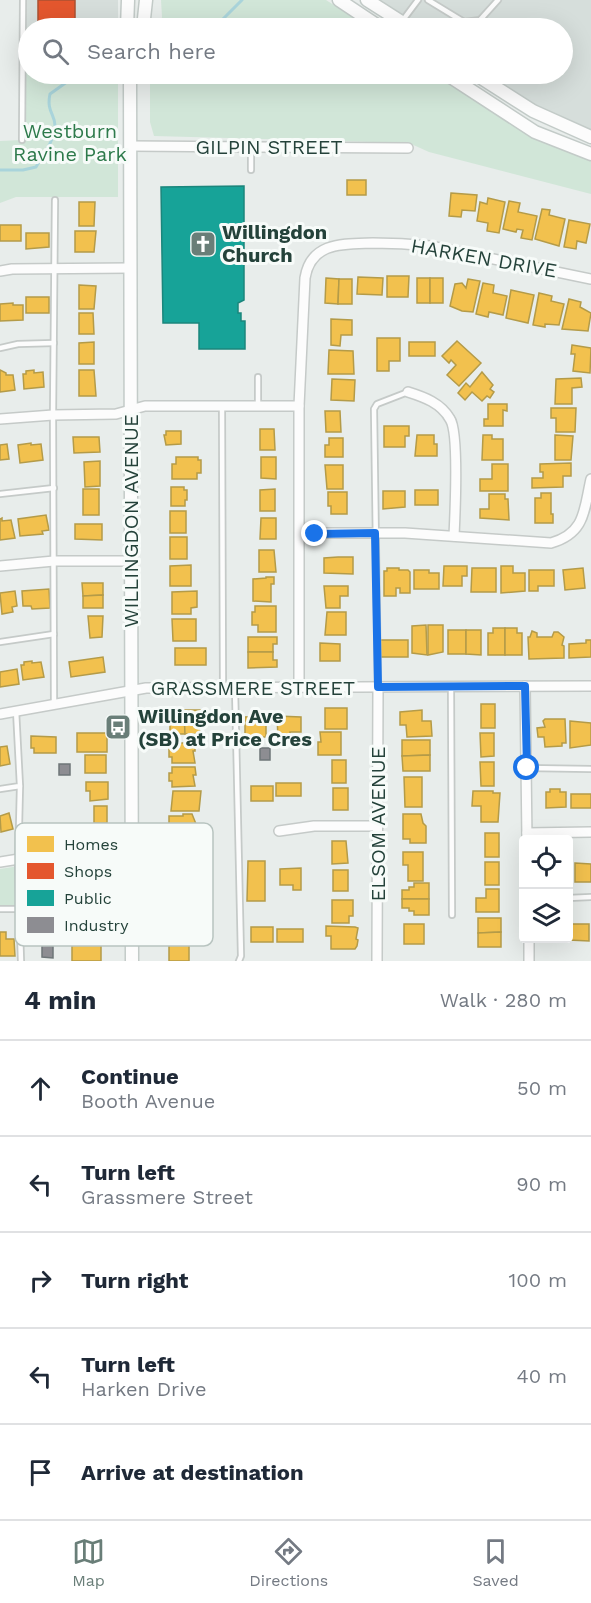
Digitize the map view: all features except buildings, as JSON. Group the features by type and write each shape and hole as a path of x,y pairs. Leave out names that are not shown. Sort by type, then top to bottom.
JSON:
{"main road":[{"path":"127,18 128,0"},
{"path":"144,18 146,0"},
{"path":"339,0 366,18"},
{"path":"367,0 395,18"},
{"name":"WILLINGDON AVENUE","path":"131,823 132,84"},
{"path":"461,84 535,132 591,154"},
{"path":"491,84 533,111 591,137"},
{"name":"WILLINGDON AVENUE","path":"132,946 132,961"}],"street":[{"name":"GILPIN STREET","path":"130,146 408,148"},
{"name":"HARKEN DRIVE","path":"299,686 299,406 306,271 312,260 328,248 342,244 417,244 591,279"},
{"path":"0,271 12,268 130,268"},
{"path":"408,392 427,398 444,411 454,427 454,536"},
{"path":"0,419 116,414 145,406 299,406"},
{"path":"300,534 375,533 544,543 557,541 578,528 591,479"},
{"path":"0,566 54,561 132,561"},
{"path":"525,686 527,835"},
{"name":"GRASSMERE STREET","path":"0,714 150,687 591,686"},
{"name":"ELSOM AVENUE","path":"378,687 378,961"},
{"path":"279,831 314,826 378,826"},
{"path":"543,835 591,832"},
{"path":"0,862 15,860"},
{"path":"529,943 529,961"}],"lane":[{"path":"23,0 23,18"},
{"path":"409,18 418,0"},
{"path":"428,0 457,18"},
{"path":"482,18 498,0"},
{"path":"22,84 22,140"},
{"path":"251,148 251,171"},
{"path":"54,703 53,268 55,200"},
{"path":"0,348 18,344 54,343"},
{"path":"258,378 258,405"},
{"path":"378,687 374,409 377,404 408,392"},
{"path":"222,406 223,687"},
{"path":"0,494 54,488"},
{"path":"0,642 54,634"},
{"path":"451,686 452,915"},
{"path":"235,687 241,956 239,961"},
{"path":"16,710 20,786 19,823"},
{"path":"527,768 591,769"},
{"path":"0,789 20,786"},
{"path":"573,897 591,897"},
{"path":"20,946 21,961"}],"shaded area":[{"path":"23,0 118,0 118,18 22,18"},
{"path":"378,0 591,0 591,130 543,110 501,84 573,84 573,18 404,18"}],"green space":[{"path":"161,0 326,0 354,18 162,18"},
{"name":"Westburn Ravine Park","path":"22,84 118,84 118,197 16,197 0,203 0,141 22,140"},
{"path":"150,84 452,84 528,135 591,161 591,194 429,152 409,143 154,136 150,122"},
{"path":"15,867 15,909 0,909 0,869"}],"waterway":[{"path":"224,18 242,0"},
{"path":"0,170 23,170 36,167 48,148 54,132 55,123 49,105 50,94 64,84"}],"place":[{"name":"Willingdon Church","path":"203,244"},
{"name":"Willingdon Ave (SB) at Price Cres","path":"118,727"}],"route":[{"path":"315,534 375,533 378,687 525,686 527,768"}]}
